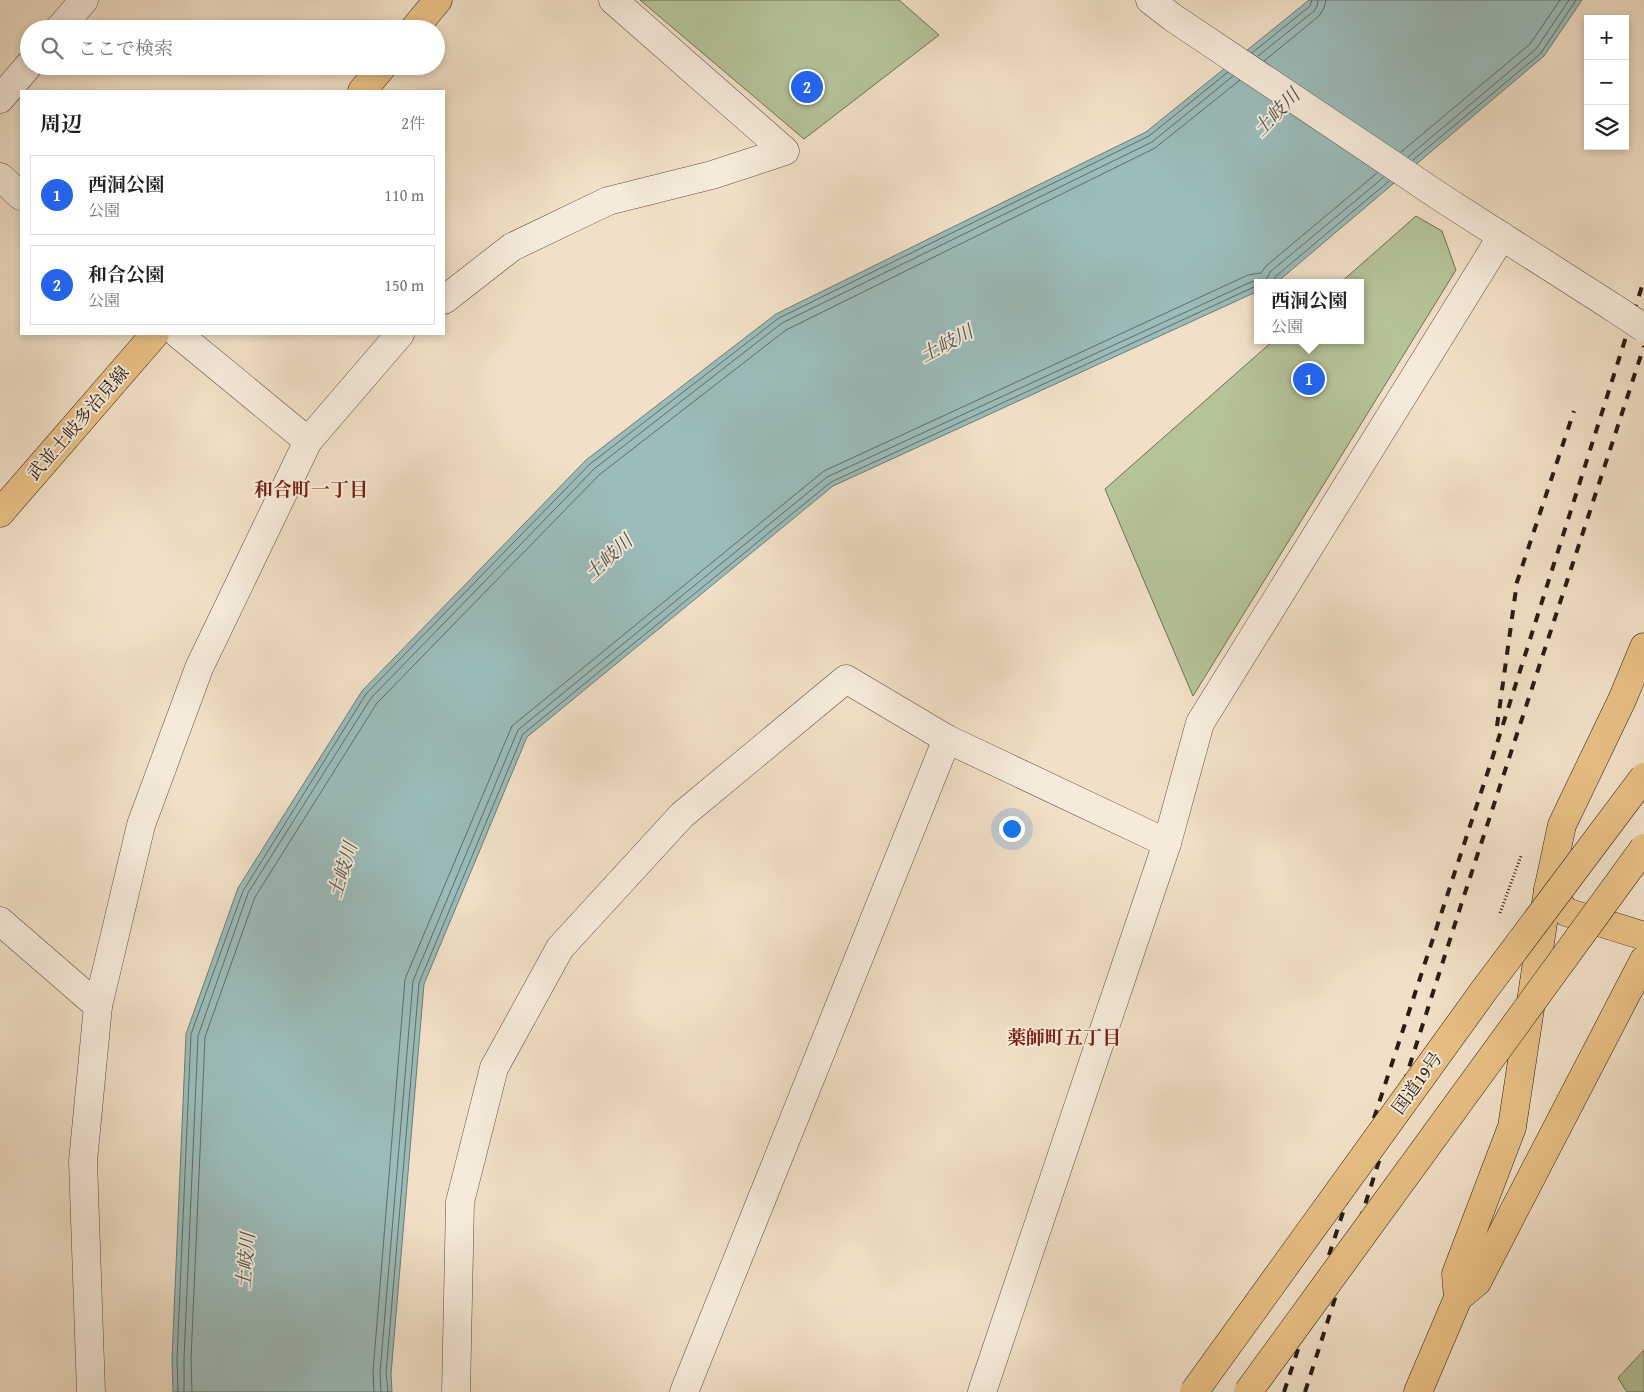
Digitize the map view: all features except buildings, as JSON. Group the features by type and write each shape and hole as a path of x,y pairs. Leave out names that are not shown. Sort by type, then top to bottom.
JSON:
{"main road":[{"path":"421,20 438,0"},
{"path":"363,90 375,75"},
{"name":"武並土岐多治見線","path":"0,513 154,335"},
{"path":"1458,1298 1456,1274 1512,1127 1548,890 1562,825 1622,700 1644,647"},
{"name":"国道19号","path":"1194,1392 1484,989 1644,777"},
{"path":"1248,1392 1644,848"},
{"path":"1548,890 1566,912 1644,936"},
{"path":"1418,1392 1458,1298 1476,1282 1644,960"}],"street":[{"path":"67,20 84,0"},
{"path":"445,299 512,247 608,201 712,175 785,151 613,0"},
{"path":"1150,0 1445,200 1644,328"},
{"path":"0,100 21,75"},
{"path":"0,177 20,195"},
{"path":"982,1392 1167,843 1200,723 1502,236"},
{"path":"179,335 308,441"},
{"path":"91,1392 82,1161 98,1006 144,816 199,668 308,441 399,335"},
{"path":"456,1392 460,1202 494,1068 560,948 682,814 846,679 947,739 1167,843"},
{"path":"684,1392 947,739"},
{"path":"0,921 98,1006"}],"path":[{"path":"1500,913 1523,851"}],"green space":[{"path":"640,0 899,0 939,35 804,139"},
{"path":"1416,216 1442,231 1456,270 1193,696 1105,489 1269,344 1364,344 1364,279 1345,279"},
{"path":"1644,1350 1644,1392 1627,1392 1618,1378"}],"water":[{"name":"土岐川","path":"1309,0 1582,0 1544,56 1281,279 1254,279 1254,293 833,486 527,737 424,984 391,1374 392,1392 173,1392 172,1359 186,1034 238,888 362,691 586,460 776,314 1146,132"}],"railway":[{"path":"1284,1392 1493,756 1644,280"},
{"path":"1305,1392 1462,902 1644,346"},
{"path":"1497,726 1517,582 1574,411"}],"place":[{"name":"和合公園","path":"807,87"},
{"name":"西洞公園","path":"1309,379"}],"district":[{"name":"和合町一丁目","path":"311,489"},
{"name":"薬師町五丁目","path":"1064,1037"}]}
